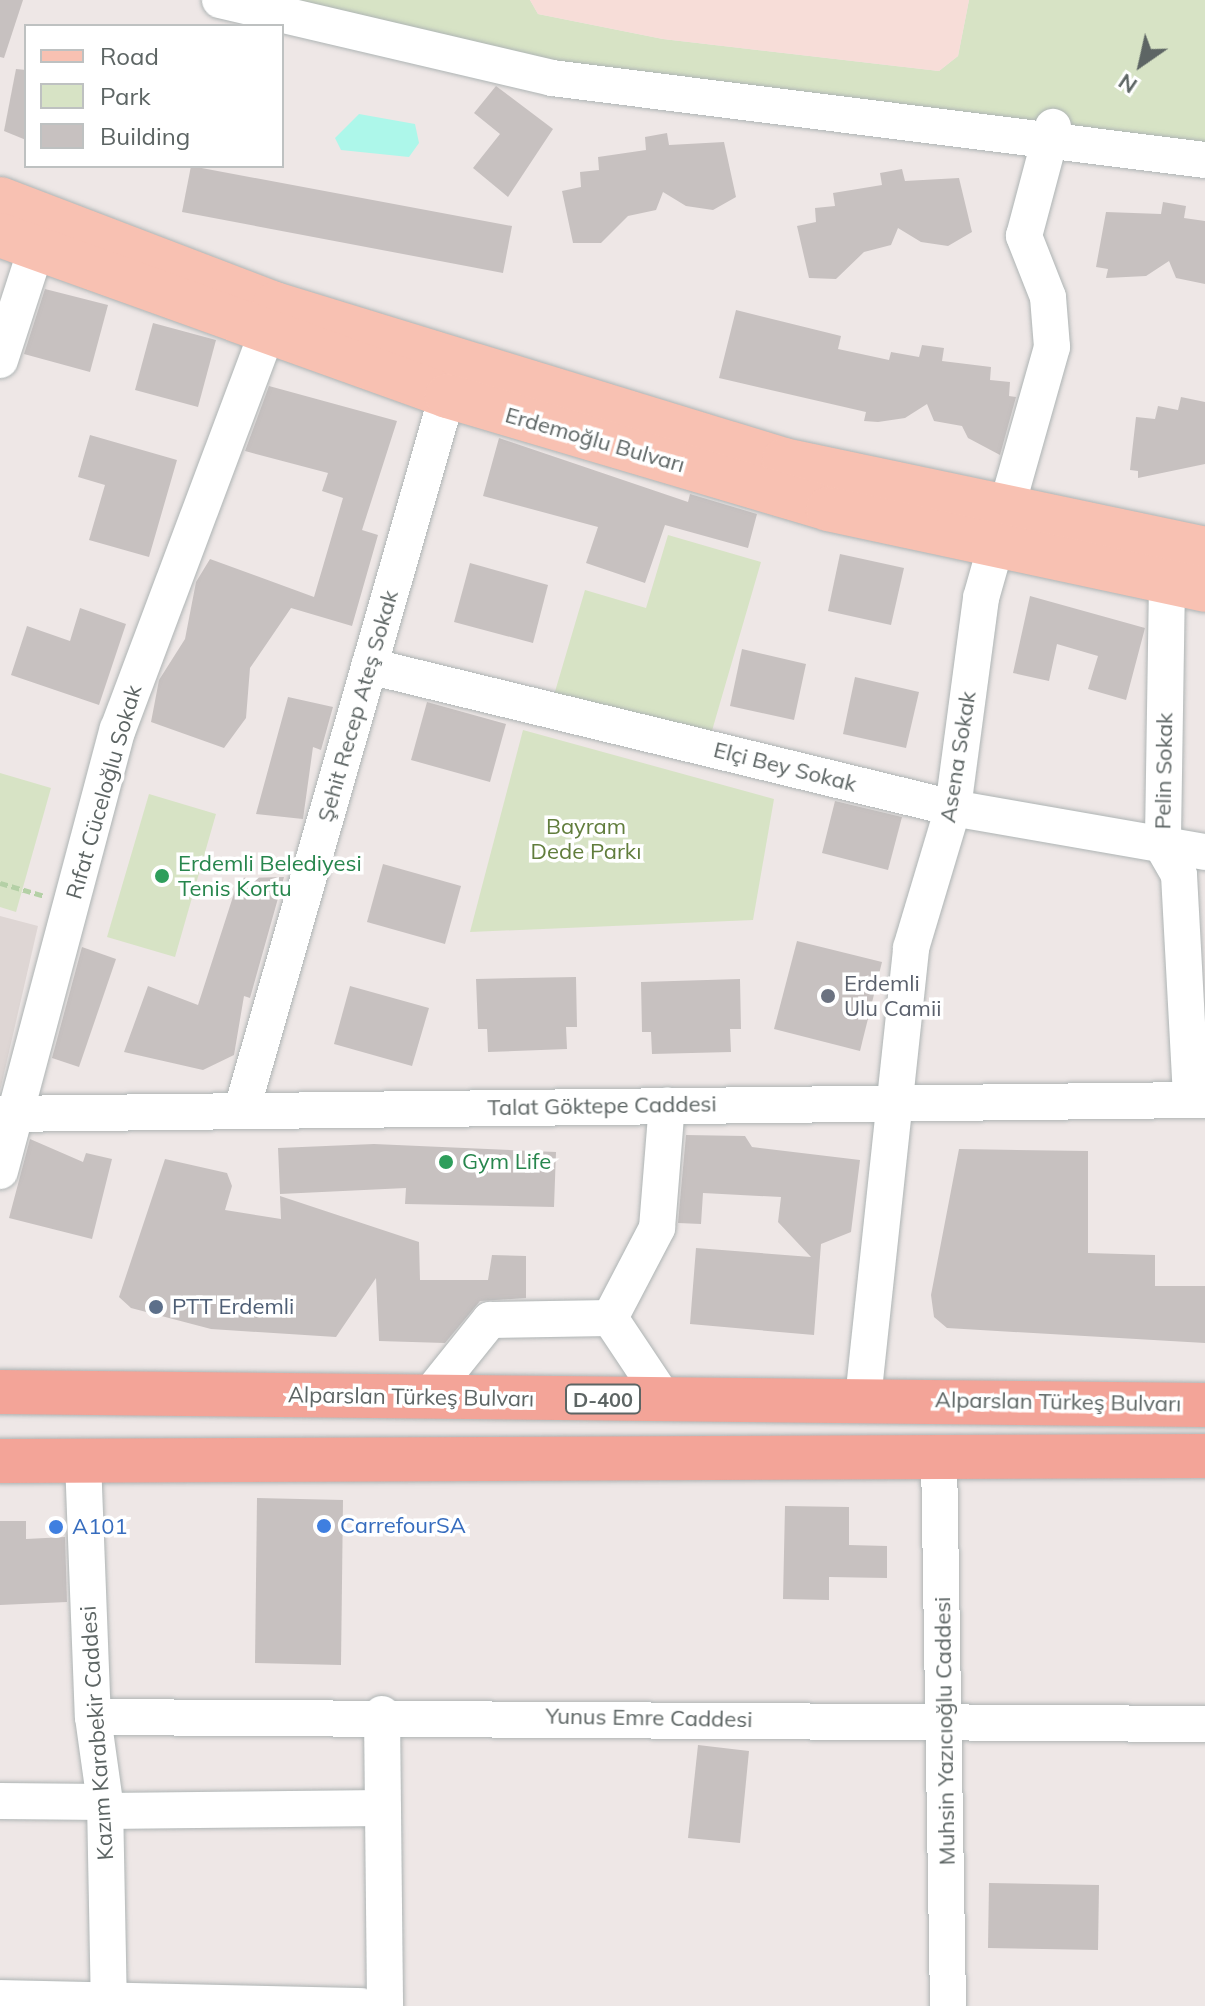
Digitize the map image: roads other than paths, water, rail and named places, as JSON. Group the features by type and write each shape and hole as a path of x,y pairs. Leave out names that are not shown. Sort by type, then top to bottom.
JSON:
{"highway":[{"name":"Alparslan Türkeş Bulvarı","path":"0,1392 1205,1405"},
{"path":"0,1461 1205,1456"}],"main road":[{"name":"Erdemoğlu Bulvarı","path":"0,199 275,304 1002,527 1186,587"},
{"name":"Erdemoğlu Bulvarı","path":"18,242 447,396 828,509 1205,549"}],"street":[{"path":"220,0 552,78 1051,136 1205,160"},
{"name":"Asena Sokak","path":"863,1399 890,1103 911,948 953,808 981,598 1052,347 1048,297 1024,236 1051,136"},
{"path":"0,360 18,242"},
{"name":"Rıfat Cüceloğlu Sokak","path":"0,1171 8,1114 71,904 118,729 267,332"},
{"name":"Şehit Recep Ateş Sokak","path":"242,1109 447,396"},
{"name":"Pelin Sokak","path":"1186,587 1163,847 1179,875 1194,958 1198,1100"},
{"name":"Elçi Bey Sokak","path":"369,666 953,808 1205,852"},
{"name":"Talat Göktepe Caddesi","path":"8,1114 1198,1100"},
{"path":"610,1318 657,1228 667,1105"},
{"path":"428,1397 490,1320 610,1318"},
{"path":"610,1318 664,1399"},
{"name":"Muhsin Yazıcıoğlu Caddesi","path":"939,1456 947,1722 948,2006"},
{"name":"Kazım Karabekir Caddesi","path":"83,1461 93,1717 105,1807 108,2002"},
{"path":"382,1714 385,2006"},
{"name":"Yunus Emre Caddesi","path":"93,1717 382,1714 1205,1724"},
{"path":"0,1801 105,1807 383,1808"},
{"path":"0,1998 361,2006"}],"place":[{"name":"Erdemli Belediyesi Tenis Kortu","path":"162,876"},
{"name":"Erdemli Ulu Camii","path":"828,996"},
{"name":"Gym Life","path":"446,1162"},
{"name":"PTT Erdemli","path":"156,1307"},
{"name":"CarrefourSA","path":"324,1526"},
{"name":"A101","path":"56,1527"}],"park label":[{"name":"Bayram Dede Parkı","path":"586,838"}]}
